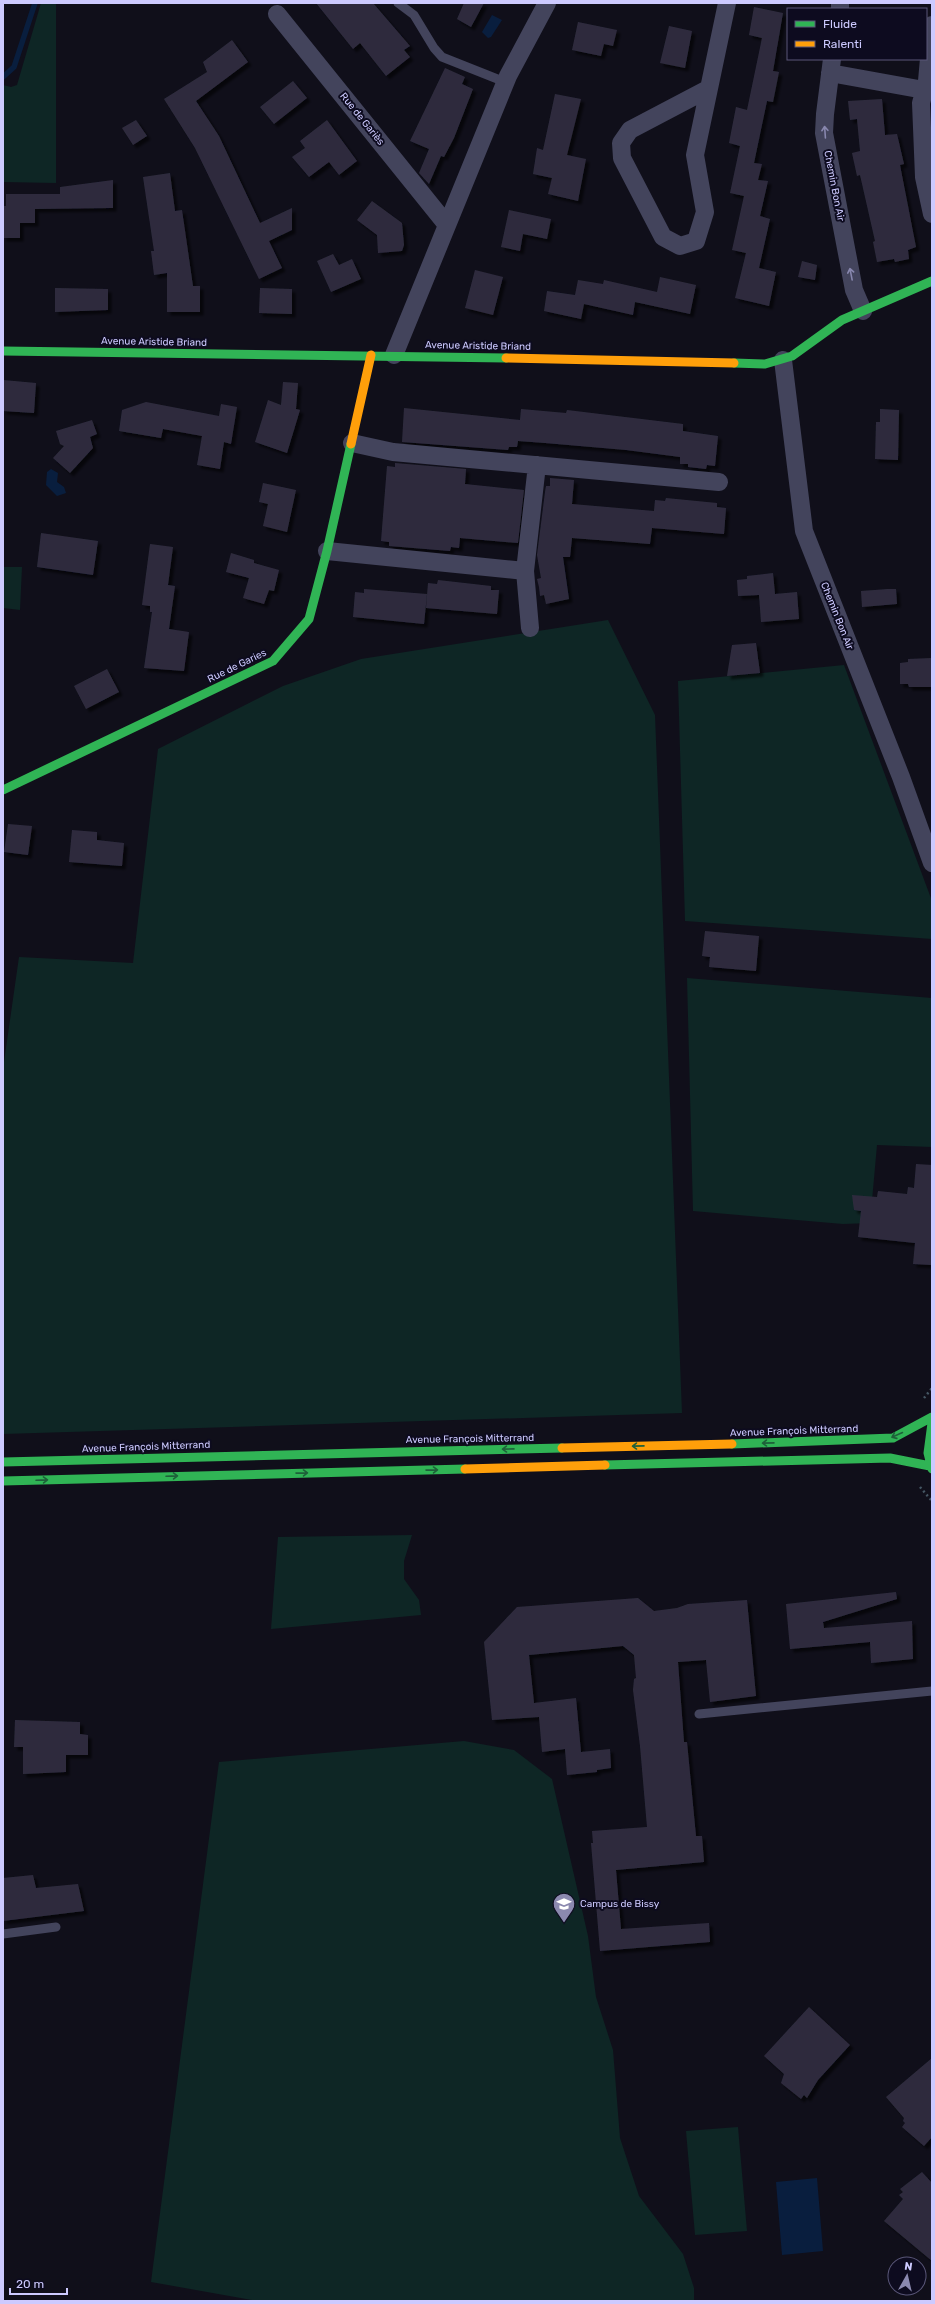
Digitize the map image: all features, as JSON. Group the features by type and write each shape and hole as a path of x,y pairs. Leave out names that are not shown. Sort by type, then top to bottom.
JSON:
{"main road":[{"name":"Avenue Aristide Briand","path":"3,351 394,355 765,364 783,360 792,356 842,320 932,281"},
{"name":"Rue de Garies","path":"3,790 273,661 308,619 327,551 372,355"},
{"name":"Avenue François Mitterrand","path":"3,1462 810,1442 893,1438 932,1418"},
{"path":"3,1481 890,1458 931,1468 928,1451 929,1433 932,1423"}],"street":[{"path":"394,355 505,82 547,3"},
{"path":"708,89 630,130 621,143 622,158 664,237 680,246 696,241 705,212 695,155 727,3"},
{"name":"Rue de Gariès","path":"277,14 447,225"},
{"path":"932,25 921,104 922,158 932,214"},
{"path":"831,66 924,90"},
{"name":"Chemin Bon Air","path":"831,66 824,133 854,290 863,311"},
{"name":"Chemin Bon Air","path":"783,360 804,531 901,777 932,863"},
{"path":"352,442 393,452 719,482"},
{"path":"530,628 525,571 537,465"},
{"path":"327,551 525,571"}],"lane":[{"path":"398,3 414,15 434,48 442,57 505,82"},
{"path":"699,1714 932,1691"},
{"path":"3,1934 56,1927"}],"green space":[{"path":"41,3 56,3 56,183 3,182 3,85 11,87 17,85"},
{"path":"3,567 22,567 20,610 3,608"},
{"path":"608,620 655,715 682,1413 3,1434 3,1069 19,957 133,963 158,749 283,686 361,659"},
{"path":"844,665 932,901 932,939 685,921 678,681"},
{"path":"687,978 932,998 932,1147 877,1145 870,1223 843,1224 693,1211"},
{"path":"412,1535 404,1561 404,1579 419,1600 421,1615 271,1629 278,1537"},
{"path":"464,1741 514,1750 552,1779 588,1936 596,1997 613,2050 620,2138 639,2196 683,2254 694,2288 694,2301 258,2301 151,2282 219,1762"},
{"path":"738,2127 747,2231 695,2235 686,2131"}],"water":[{"path":"492,15 502,20 491,37 488,38 482,32"},
{"path":"51,469 58,473 57,482 64,487 66,493 57,496 46,485 47,472"},
{"path":"817,2178 823,2251 782,2255 776,2182"}],"building":[{"path":"316,3 373,3 410,46 404,50 410,57 386,76 360,43 353,49"},
{"path":"464,3 484,3 471,27 457,19"},
{"path":"754,7 783,13 773,71 779,72 773,102 767,101 754,163 762,164 758,180 768,181 760,216 770,219 759,268 776,272 769,306 735,298 746,253 732,250 744,196 730,193 740,146 729,143 736,107 747,110 762,38 749,35"},
{"path":"578,22 617,30 613,46 604,44 601,56 572,50"},
{"path":"669,26 692,31 685,68 660,63"},
{"path":"232,40 248,62 196,101 219,136 260,223 292,208 292,230 269,241 282,268 259,279 195,148 164,99 207,72 203,62"},
{"path":"445,68 465,77 462,84 473,89 454,138 444,157 441,156 429,184 419,173 429,149 410,141"},
{"path":"293,81 307,98 274,124 260,107"},
{"path":"555,94 581,99 567,155 586,159 578,201 548,194 552,178 533,174 537,148 543,150"},
{"path":"882,99 885,135 897,134 904,164 900,165 916,247 908,250 909,259 895,262 894,259 877,262 873,242 875,241 860,175 857,176 852,153 860,151 857,119 850,120 848,101"},
{"path":"136,120 147,136 133,145 122,128"},
{"path":"327,120 357,161 339,175 329,162 309,177 292,157 305,148 300,141"},
{"path":"170,173 175,211 182,210 193,286 200,286 200,312 167,312 167,273 154,275 151,251 154,251 143,177"},
{"path":"113,180 113,208 35,209 35,223 20,223 20,238 3,238 3,206 6,206 6,194 60,194 60,187"},
{"path":"372,201 402,223 404,245 402,251 378,253 377,235 357,220"},
{"path":"509,210 551,219 547,239 523,234 520,251 501,247"},
{"path":"333,254 339,265 352,259 361,279 331,292 317,261"},
{"path":"802,261 817,265 815,280 798,277"},
{"path":"475,270 503,277 493,315 465,308"},
{"path":"660,277 696,285 690,314 635,302 633,315 584,304 581,319 544,311 547,291 575,295 578,280 603,284 604,280 657,292"},
{"path":"55,288 108,289 108,310 55,312"},
{"path":"260,288 292,289 292,314 259,313"},
{"path":"3,380 36,383 34,413 3,411"},
{"path":"283,382 298,383 296,409 300,410 287,453 255,442 268,400 281,405"},
{"path":"146,402 219,416 221,404 237,407 231,444 224,442 220,469 197,465 202,436 163,429 161,438 119,431 122,410"},
{"path":"404,408 520,420 521,409 566,413 567,410 683,424 683,431 718,436 715,466 707,465 706,469 688,467 688,464 680,464 680,457 626,450 545,443 518,441 517,447 509,447 508,450 402,442"},
{"path":"880,409 899,410 898,460 875,459 876,422 880,422"},
{"path":"92,420 97,434 90,437 93,448 70,473 53,458 64,446 60,444 56,431"},
{"path":"395,463 466,469 465,484 524,490 518,543 460,538 459,548 451,547 450,551 389,546 389,542 381,541 387,466 395,467"},
{"path":"550,478 574,480 572,504 654,511 655,500 665,501 666,498 717,503 717,507 726,508 724,534 652,528 650,544 572,538 570,557 563,557 569,599 546,604 544,595 540,596 537,579 541,578 537,555 546,486 550,486"},
{"path":"263,483 296,490 287,532 263,526 268,504 259,502"},
{"path":"41,533 98,541 93,575 37,567"},
{"path":"150,544 173,547 168,585 175,586 169,629 189,632 184,671 144,668 152,612 150,612 150,606 142,605"},
{"path":"231,553 254,560 254,563 279,570 274,591 269,590 264,604 243,598 249,578 226,572"},
{"path":"773,573 775,594 797,592 799,619 761,622 759,595 738,596 737,580 747,579 747,576"},
{"path":"438,580 491,586 491,590 499,590 497,614 426,608 428,583 437,584"},
{"path":"364,589 427,594 424,624 353,617 355,592 364,593"},
{"path":"896,589 897,604 862,607 861,591"},
{"path":"756,643 760,673 727,676 732,645"},
{"path":"932,658 932,687 909,687 908,684 900,684 900,663 908,662 908,659"},
{"path":"107,669 119,692 86,709 74,686"},
{"path":"8,824 32,826 28,855 4,852"},
{"path":"72,830 97,832 97,840 124,843 122,866 69,862"},
{"path":"705,931 759,936 756,971 709,967 710,957 702,956"},
{"path":"916,1164 932,1165 932,1265 913,1264 915,1243 858,1237 861,1211 854,1210 852,1195 877,1197 878,1191 907,1194 908,1187 914,1188"},
{"path":"896,1592 897,1599 823,1622 824,1628 912,1621 913,1659 871,1663 870,1642 790,1649 786,1604"},
{"path":"638,1598 654,1611 677,1608 688,1604 747,1600 756,1696 710,1702 706,1660 678,1662 684,1742 687,1742 696,1836 702,1836 704,1862 616,1870 621,1929 709,1923 710,1942 600,1951 591,1843 593,1843 592,1831 647,1827 640,1746 633,1690 634,1679 636,1678 634,1655 623,1646 529,1655 534,1703 576,1698 581,1752 610,1749 611,1768 597,1770 597,1772 567,1775 565,1749 542,1752 539,1717 492,1720 484,1642 517,1607"},
{"path":"15,1720 80,1722 80,1734 88,1735 88,1755 66,1755 66,1772 23,1774 23,1747 14,1747"},
{"path":"33,1875 36,1888 78,1884 84,1911 3,1921 3,1878"},
{"path":"809,2007 850,2045 818,2080 807,2098 804,2095 801,2099 781,2083 784,2074 764,2056"},
{"path":"932,2058 932,2137 924,2146 902,2127 905,2123 903,2121 904,2118 886,2097"},
{"path":"922,2172 932,2183 932,2261 884,2221 903,2199 899,2195 903,2192 900,2189"}],"waterway":[{"path":"3,77 14,67 35,3"}],"traffic: fast":[{"path":"734,363 765,364 792,356 842,320 932,281"},
{"path":"3,351 506,358"},
{"path":"3,790 273,661 309,619 327,551 351,444"},
{"path":"732,1444 893,1438 932,1417"},
{"path":"932,1423 928,1453 932,1469"},
{"path":"3,1462 562,1448"},
{"path":"605,1465 890,1458 930,1466"},
{"path":"3,1481 465,1469"}],"traffic: slow":[{"path":"351,444 371,355"},
{"path":"506,358 734,363"},
{"path":"562,1448 732,1444"},
{"path":"465,1469 605,1465"}],"place":[{"name":"Campus de Bissy","path":"564,1924"}]}
